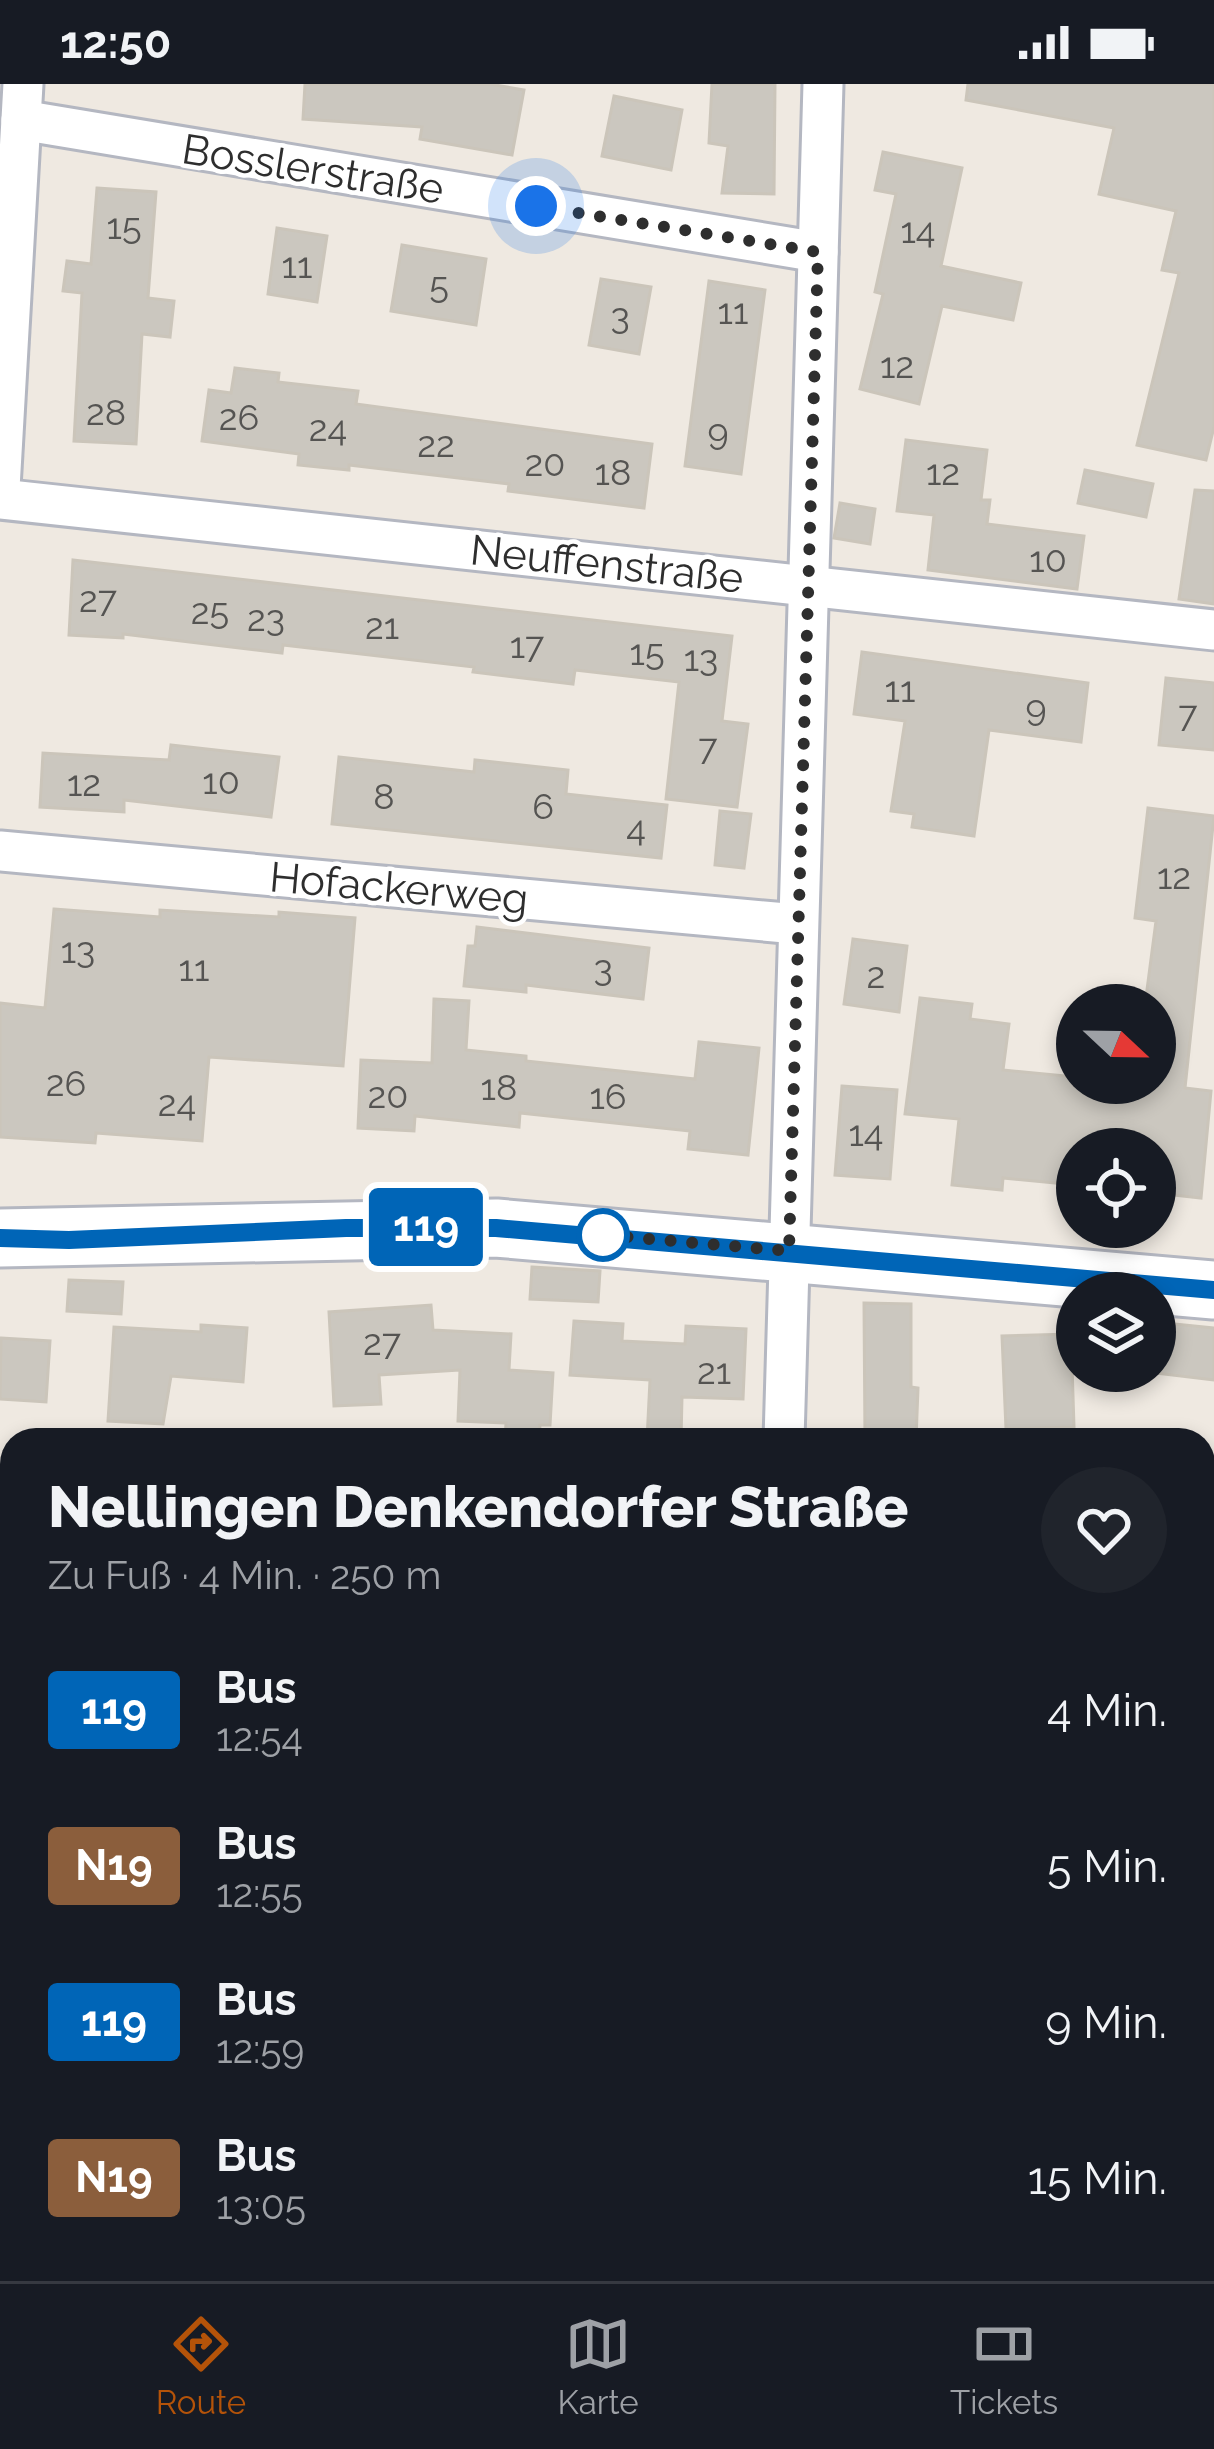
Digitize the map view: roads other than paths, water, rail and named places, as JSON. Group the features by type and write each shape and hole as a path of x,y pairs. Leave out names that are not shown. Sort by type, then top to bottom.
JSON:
{"main road":[{"path":"0,1238 69,1240 452,1226 1214,1290"}],"street":[{"path":"784,1428 823,84"},
{"path":"0,488 22,102"},
{"name":"Bosslerstraße","path":"22,102 818,252"},
{"name":"Neuffenstraße","path":"0,499 1214,630"},
{"name":"Hofackerweg","path":"0,851 797,924"}]}
